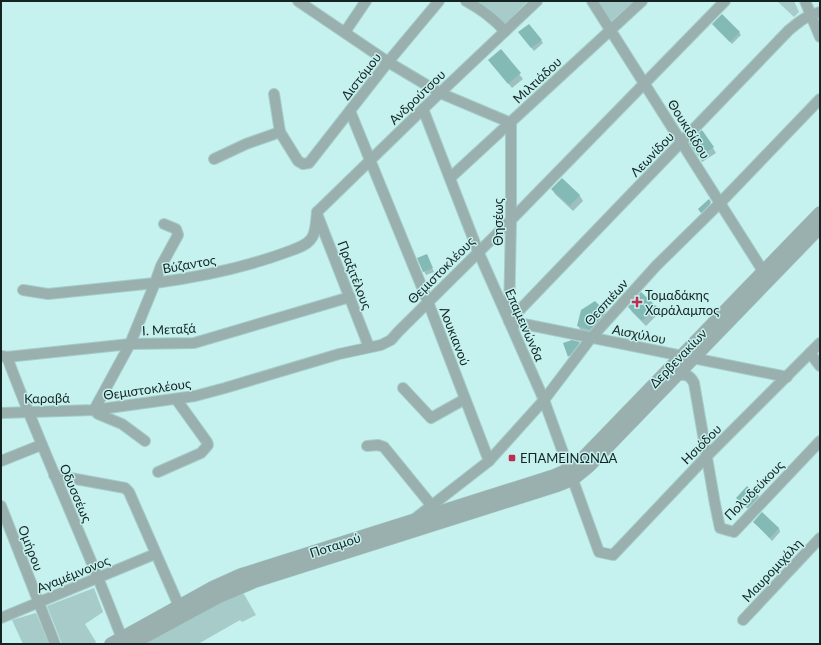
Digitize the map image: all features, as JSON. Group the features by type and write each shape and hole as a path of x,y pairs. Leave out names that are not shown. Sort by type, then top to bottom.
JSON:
{"street":[{"path":"298,1 388,62 440,93 511,123"},
{"path":"345,32 366,1"},
{"name":"Διστόμου","path":"280,132 297,160 303,164 310,162 388,62 439,1"},
{"path":"466,1 492,17 505,31"},
{"name":"Ανδρούτσου","path":"317,212 537,1"},
{"name":"Θουκιδίδου","path":"592,1 763,271"},
{"name":"Μιλτιάδου","path":"450,178 642,1"},
{"name":"Θεμιστοκλέους","path":"94,410 176,399 216,391 339,354 381,345 391,340 511,220 725,1"},
{"path":"805,1 815,14 820,37"},
{"name":"Λεωνίδου","path":"509,321 789,30 799,21 815,14"},
{"path":"214,158 246,144 280,132 274,94"},
{"name":"Θεσπιέων","path":"412,521 489,461 544,400 591,338 656,266 820,99"},
{"name":"Επαμεινώνδα","path":"423,109 478,252 544,400 599,552"},
{"name":"Λουκιανού","path":"350,111 428,302 489,461"},
{"name":"Θησέως","path":"509,321 511,123"},
{"name":"Βύζαντος","path":"94,410 130,344 155,283 202,276 265,260 305,245 314,235 317,212"},
{"name":"Πραξιτέλους","path":"317,212 369,347"},
{"name":"Δερβενακίων","path":"572,474 589,466 677,375 687,357 763,271 820,213"},
{"path":"23,290 48,294 155,283 161,266 178,235 176,229 164,224"},
{"name":"Δερβενακίων","path":"572,474 582,459 820,227"},
{"name":"Ι. Μεταξά","path":"4,357 130,344 194,343 350,296"},
{"name":"Αισχύλου","path":"509,321 786,378"},
{"name":"Ησιόδου","path":"599,552 613,555 706,457 820,343"},
{"path":"810,353 820,366"},
{"name":"Οδυσσέως","path":"4,357 98,578 122,642"},
{"path":"677,375 686,374 691,376 694,383 706,457"},
{"path":"403,388 431,418 466,399"},
{"path":"158,472 201,453 207,446 207,441 176,399"},
{"path":"94,410 98,414 122,424 145,441"},
{"name":"Καραβά","path":"1,413 94,410"},
{"name":"Πολυδεύκους","path":"706,457 714,504 720,528 734,532 820,441"},
{"path":"1,461 42,445"},
{"path":"368,446 378,445 384,447 432,506"},
{"name":"Ποταμού","path":"122,642 179,606 212,588 247,573 412,521 572,474"},
{"name":"Ποταμού","path":"122,642 255,581 517,499 572,474"},
{"path":"54,475 125,488 129,492 179,606"},
{"name":"Ομήρου","path":"1,506 55,644"},
{"name":"Μαυρομιχάλη","path":"743,620 820,538"},
{"name":"Αγαμέμνονος","path":"1,618 155,554"}],"shaded area":[{"path":"466,1 528,1 503,26"},
{"path":"596,1 634,1 609,23"},
{"path":"777,1 794,1 799,12 794,17"},
{"path":"94,588 103,612 85,624 96,642 94,644 62,644 47,606"},
{"path":"241,589 256,615 242,622 240,620 198,644 139,644"},
{"path":"36,613 49,644 23,644 12,620"}],"building":[{"path":"722,14 740,32 730,42 712,24"},
{"path":"529,24 542,40 531,48 518,32"},
{"path":"501,49 521,73 508,84 488,60"},
{"path":"702,130 714,147 699,157 689,143"},
{"path":"562,178 580,195 570,206 551,189"},
{"path":"709,199 711,202 701,213 698,209"},
{"path":"427,254 433,268 423,272 417,258"},
{"path":"641,292 657,307 642,321 628,307"},
{"path":"595,301 606,312 590,330 577,326 581,310"},
{"path":"572,340 580,342 568,357 563,343"},
{"path":"747,486 759,496 747,508 736,498"},
{"path":"762,512 779,528 770,538 753,522"}],"place":[{"name":"Τομαδάκης Χαράλαμπος","path":"637,302"},
{"name":"ΕΠΑΜΕΙΝΩΝΔΑ","path":"512,458"}]}
